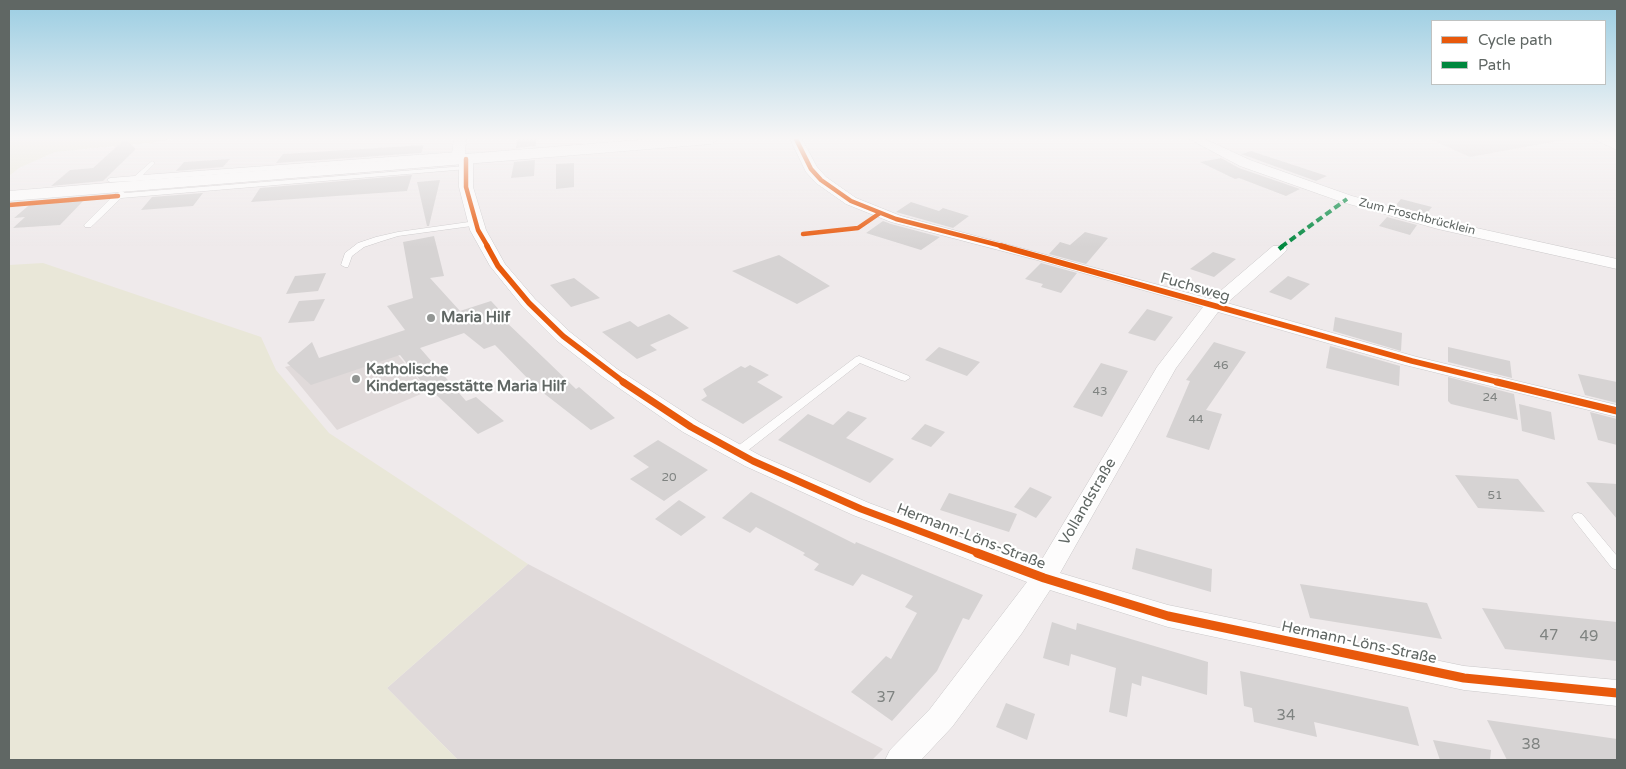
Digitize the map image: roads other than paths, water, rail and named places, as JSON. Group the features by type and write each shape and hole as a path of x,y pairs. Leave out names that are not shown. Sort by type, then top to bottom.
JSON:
{"street":[{"path":"9,196 258,175"},
{"name":"Hermann-Löns-Straße","path":"464,175 476,223 498,266 529,303 563,336 610,373 691,427 738,452 861,510 1044,578 1168,616 1464,678 1617,693"},
{"name":"Fuchsweg","path":"817,175 821,180 851,201 880,213 925,227 1052,260 1412,361 1617,411"},
{"name":"Zum Froschbrücklein","path":"1279,175 1347,199 1448,226 1617,264"},
{"name":"Vollandstraße","path":"901,760 941,718 1044,578 1167,367 1213,306 1279,249"}],"lane":[{"path":"88,225 140,175"},
{"path":"110,180 128,187"},
{"path":"345,265 348,255 362,245 379,239 398,234 476,223"},
{"path":"738,452 859,359 905,378"},
{"path":"1578,517 1617,565"}],"place":[{"name":"Maria Hilf","path":"431,318"},
{"name":"Katholische Kindertagesstätte Maria Hilf","path":"356,379"}]}
